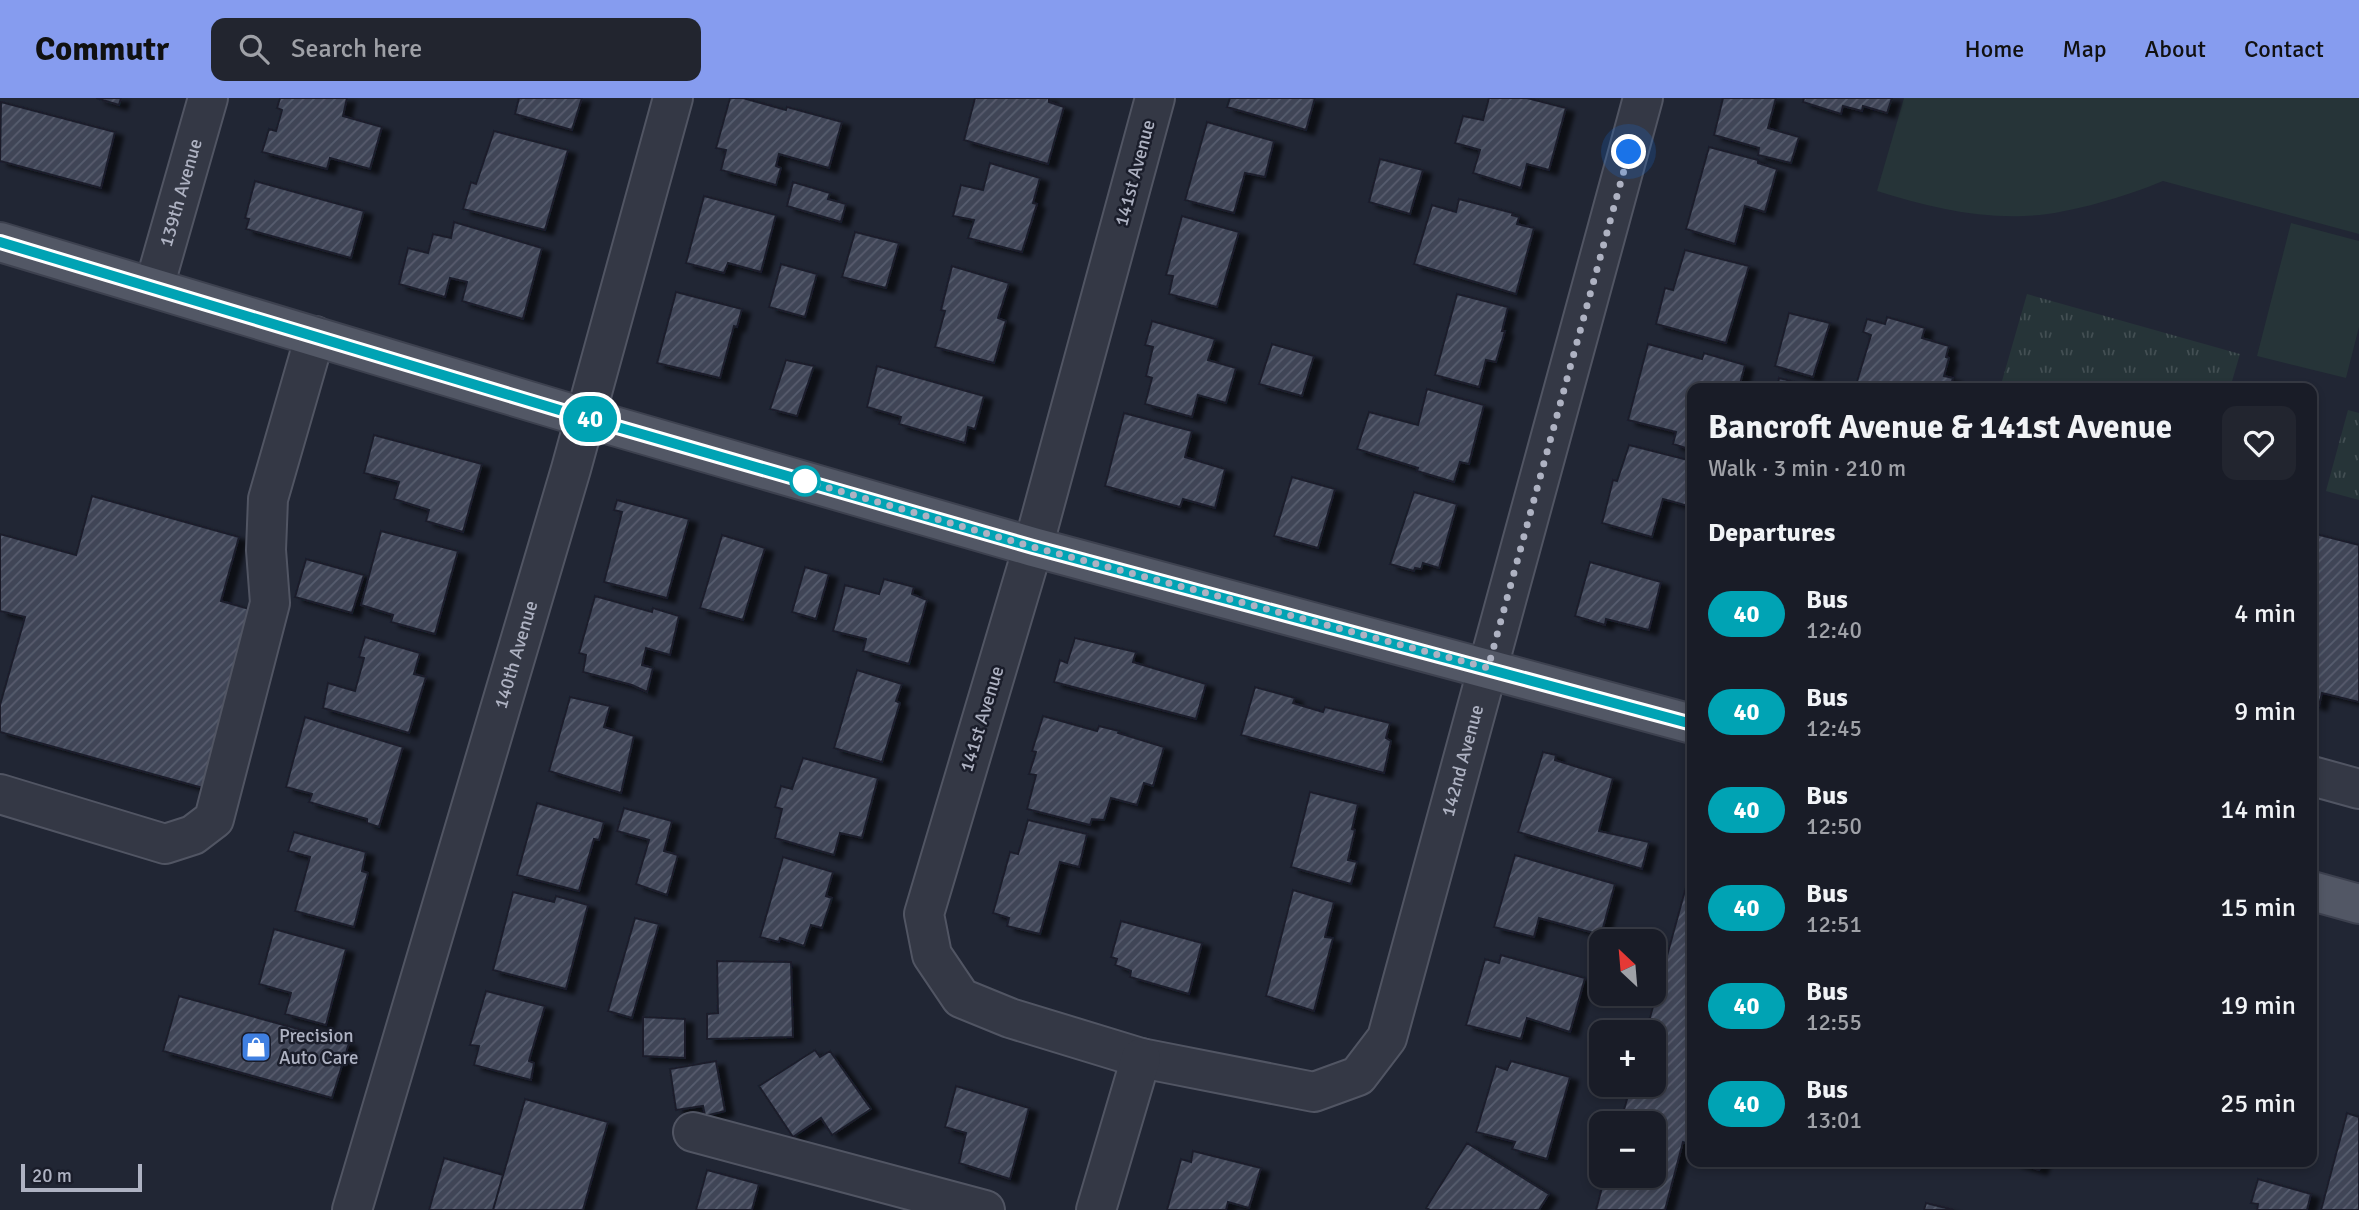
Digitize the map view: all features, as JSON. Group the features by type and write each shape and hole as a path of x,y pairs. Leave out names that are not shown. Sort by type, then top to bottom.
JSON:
{"main road":[{"path":"0,242 586,418 1033,547 1687,722"},
{"path":"2317,892 2359,904"}],"street":[{"name":"139th Avenue","path":"154,287 208,98"},
{"name":"140th Avenue","path":"352,1210 586,418 673,98"},
{"name":"141st Avenue","path":"1140,1058 1010,1018 961,998 932,956 924,914 1033,547 1155,98"},
{"name":"142nd Avenue","path":"1140,1058 1314,1092 1358,1076 1387,1038 1643,98"},
{"path":"0,794 165,844 193,835 214,819 270,603 266,550 268,499 315,336"},
{"path":"2317,777 2359,789"},
{"path":"1097,1210 1140,1058"},
{"path":"693,1132 985,1210"}],"green space":[{"path":"1904,98 2359,98 2359,234 2163,181 2095,204 2024,216 1968,213 1877,191"},
{"path":"2291,223 2359,241 2359,327 2346,378 2257,356"},
{"path":"2027,294 2240,354 2231,383 2001,383"},
{"path":"2348,410 2359,413 2359,500 2326,491"}],"building":[{"path":"96,98 121,98 119,105"},
{"path":"280,98 347,98 343,116 382,127 370,169 330,158 327,169 262,152 269,129 276,131 282,110 277,108"},
{"path":"519,98 582,98 572,130 515,114"},
{"path":"730,98 743,98 786,110 787,107 842,122 829,168 779,154 776,166 781,168 776,185 721,170 726,150 716,148"},
{"path":"975,98 1049,98 1049,102 1064,107 1048,164 964,140"},
{"path":"1230,98 1315,98 1306,130 1227,107"},
{"path":"1489,98 1527,98 1566,108 1549,170 1527,164 1521,188 1473,173 1480,150 1455,143 1463,116 1483,120"},
{"path":"1723,98 1776,98 1768,128 1799,137 1791,163 1758,155 1759,148 1714,135"},
{"path":"1804,98 1892,98 1887,113 1863,106 1862,111 1843,106 1841,114 1803,102"},
{"path":"1,102 115,132 101,188 0,161"},
{"path":"1207,122 1274,141 1265,177 1245,173 1234,213 1185,200"},
{"path":"494,131 568,150 545,230 463,209 471,182 476,184"},
{"path":"1709,147 1758,160 1758,163 1777,169 1765,212 1745,206 1735,244 1686,229"},
{"path":"1380,159 1423,170 1410,214 1369,202"},
{"path":"990,163 1040,178 1033,203 1037,204 1022,252 968,238 974,220 953,216 961,185 983,190"},
{"path":"255,181 364,211 351,258 246,229 249,219 245,218"},
{"path":"793,182 830,193 828,199 846,204 841,222 787,206"},
{"path":"704,196 776,215 761,272 728,263 724,273 686,263"},
{"path":"1459,199 1513,213 1512,215 1519,217 1517,224 1534,228 1516,294 1414,264 1432,205 1456,212"},
{"path":"1182,216 1239,232 1217,307 1169,294 1173,276 1166,275"},
{"path":"454,222 542,248 523,319 462,301 467,282 450,278 445,297 399,284 408,248 428,253 433,234 451,238"},
{"path":"855,232 899,243 886,288 842,277"},
{"path":"1685,250 1749,266 1726,343 1656,324 1665,288 1673,290"},
{"path":"781,264 817,274 805,317 769,307"},
{"path":"952,266 1009,283 998,318 1006,321 994,363 935,347 945,311 941,310"},
{"path":"676,292 742,309 737,327 734,326 720,378 657,363"},
{"path":"1457,294 1508,307 1502,331 1505,331 1496,362 1486,360 1479,387 1435,375"},
{"path":"1789,313 1830,323 1813,377 1775,366"},
{"path":"1887,317 1925,328 1922,338 1949,346 1944,376 1953,378 1952,383 1857,383 1871,335 1863,332 1867,319 1885,324"},
{"path":"1152,321 1215,339 1208,360 1236,368 1226,403 1198,395 1192,417 1145,404 1152,378 1146,376 1153,347 1145,345"},
{"path":"1272,344 1314,356 1302,396 1259,384"},
{"path":"1648,344 1702,359 1704,353 1745,365 1740,383 1687,383 1687,448 1673,444 1676,432 1628,420"},
{"path":"786,360 814,366 797,416 770,409"},
{"path":"877,366 984,396 975,429 968,427 965,443 899,424 901,417 867,407"},
{"path":"1779,378 1798,383 1778,383"},
{"path":"1427,389 1484,405 1469,464 1460,462 1454,482 1357,449 1369,412 1418,425"},
{"path":"1124,413 1192,431 1185,457 1225,469 1215,508 1183,499 1180,507 1105,486"},
{"path":"374,435 482,464 463,532 426,521 429,510 394,499 399,482 364,473"},
{"path":"1629,445 1687,460 1687,506 1663,499 1652,537 1602,523 1613,480 1617,481"},
{"path":"1292,477 1335,489 1318,548 1274,536"},
{"path":"1414,492 1457,504 1439,568 1423,563 1421,569 1415,568 1414,571 1390,564"},
{"path":"92,496 239,537 221,601 253,610 203,788 0,732 0,705 25,617 0,611 0,534 76,555"},
{"path":"617,500 689,519 667,598 604,582 622,512 614,510"},
{"path":"381,531 458,551 435,634 391,622 393,615 361,605"},
{"path":"2317,534 2359,545 2359,702 2322,693 2319,706"},
{"path":"722,535 765,548 743,620 700,608"},
{"path":"306,559 364,575 352,613 295,597"},
{"path":"1590,562 1661,582 1649,630 1606,619 1605,625 1575,616"},
{"path":"805,567 829,574 816,619 792,612"},
{"path":"884,579 914,587 912,594 927,600 909,664 863,651 866,639 833,631 845,585 879,594"},
{"path":"595,596 652,612 653,608 679,616 670,655 646,648 642,665 653,668 647,692 632,685 583,672 586,655 579,653"},
{"path":"365,637 420,653 414,674 426,677 409,733 323,708 328,683 355,691 364,658 359,657"},
{"path":"1075,638 1136,652 1133,662 1206,684 1196,719 1054,682 1060,660 1067,663"},
{"path":"857,670 902,684 896,701 900,703 882,762 834,748"},
{"path":"1255,687 1295,698 1293,703 1323,712 1325,707 1390,723 1386,738 1391,741 1384,773 1241,735"},
{"path":"570,697 610,706 604,727 634,736 621,793 549,771"},
{"path":"1043,716 1097,731 1099,726 1119,731 1118,733 1164,747 1153,786 1144,783 1137,805 1111,798 1104,820 1092,819 1090,825 1027,809 1036,775 1029,774 1036,752 1032,751"},
{"path":"305,717 403,747 379,827 367,823 367,819 309,802 312,794 286,787"},
{"path":"1543,752 1556,755 1555,760 1613,778 1599,831 1649,842 1642,869 1518,832"},
{"path":"803,758 878,778 862,838 840,833 834,855 775,838 782,809 775,807 781,786 792,789"},
{"path":"1310,792 1358,804 1348,860 1357,862 1351,884 1291,867"},
{"path":"537,803 604,822 599,840 594,839 579,891 517,875"},
{"path":"624,808 672,821 664,851 678,855 667,895 636,884 649,840 617,831"},
{"path":"1028,820 1087,834 1079,867 1060,862 1040,934 1007,926 1009,918 993,913 1010,852 1018,854"},
{"path":"294,832 366,852 362,871 368,873 354,927 295,911 310,857 288,851"},
{"path":"1515,855 1615,884 1603,929 1589,929 1589,932 1539,918 1534,937 1494,927"},
{"path":"783,857 833,872 826,896 832,898 822,928 811,925 804,946 780,938 779,942 760,937"},
{"path":"1687,883 1687,1143 1683,1142 1665,1210 1596,1210 1602,1188 1666,1188 1666,1111 1624,1111 1628,1097 1666,1097 1666,1020 1649,1020 1653,1006 1666,1006 1666,959"},
{"path":"1293,890 1334,902 1325,937 1333,938 1314,1011 1266,996"},
{"path":"513,892 554,902 556,896 588,905 566,989 493,970"},
{"path":"635,918 659,924 632,1018 608,1011"},
{"path":"1121,921 1202,943 1189,994 1130,977 1131,971 1115,965 1117,959 1111,957"},
{"path":"274,929 346,949 326,1025 285,1014 291,993 259,984"},
{"path":"1501,955 1585,978 1570,1032 1527,1018 1521,1039 1466,1025 1485,959 1499,963"},
{"path":"717,961 791,962 793,1037 707,1039 707,1014 718,1013"},
{"path":"486,991 545,1006 529,1061 534,1063 531,1080 474,1065 479,1046 470,1045"},
{"name":"Precision Auto Care","path":"179,996 349,1043 332,1098 163,1051"},
{"path":"643,1017 685,1019 685,1058 643,1056"},
{"path":"815,1050 820,1057 830,1051 871,1109 832,1135 821,1118 793,1137 759,1086"},
{"path":"716,1061 725,1111 705,1116 703,1106 676,1110 670,1069"},
{"path":"1511,1061 1570,1077 1547,1159 1512,1149 1515,1142 1476,1132 1496,1066 1507,1070"},
{"path":"956,1086 1029,1108 1010,1179 959,1163 966,1133 945,1127"},
{"path":"525,1099 608,1122 583,1210 493,1210"},
{"path":"2347,1113 2359,1117 2359,1210 2321,1210"},
{"path":"1467,1143 1549,1194 1539,1210 1426,1208"},
{"path":"1193,1151 1261,1168 1249,1208 1228,1202 1226,1210 1167,1210 1181,1159 1191,1162"},
{"path":"444,1158 503,1175 493,1210 429,1210"},
{"path":"707,1170 759,1184 752,1210 696,1210"},
{"path":"2258,1179 2311,1194 2307,1210 2257,1210 2258,1204 2251,1203"},
{"path":"1926,1203 1954,1210 1924,1210"}],"bus line":[{"name":"40","path":"0,242 586,418 1033,547 1687,723"}],"place":[{"name":"Precision Auto Care","path":"256,1047"}],"route":[{"path":"805,481 1033,547 1488,668 1629,152"}]}
